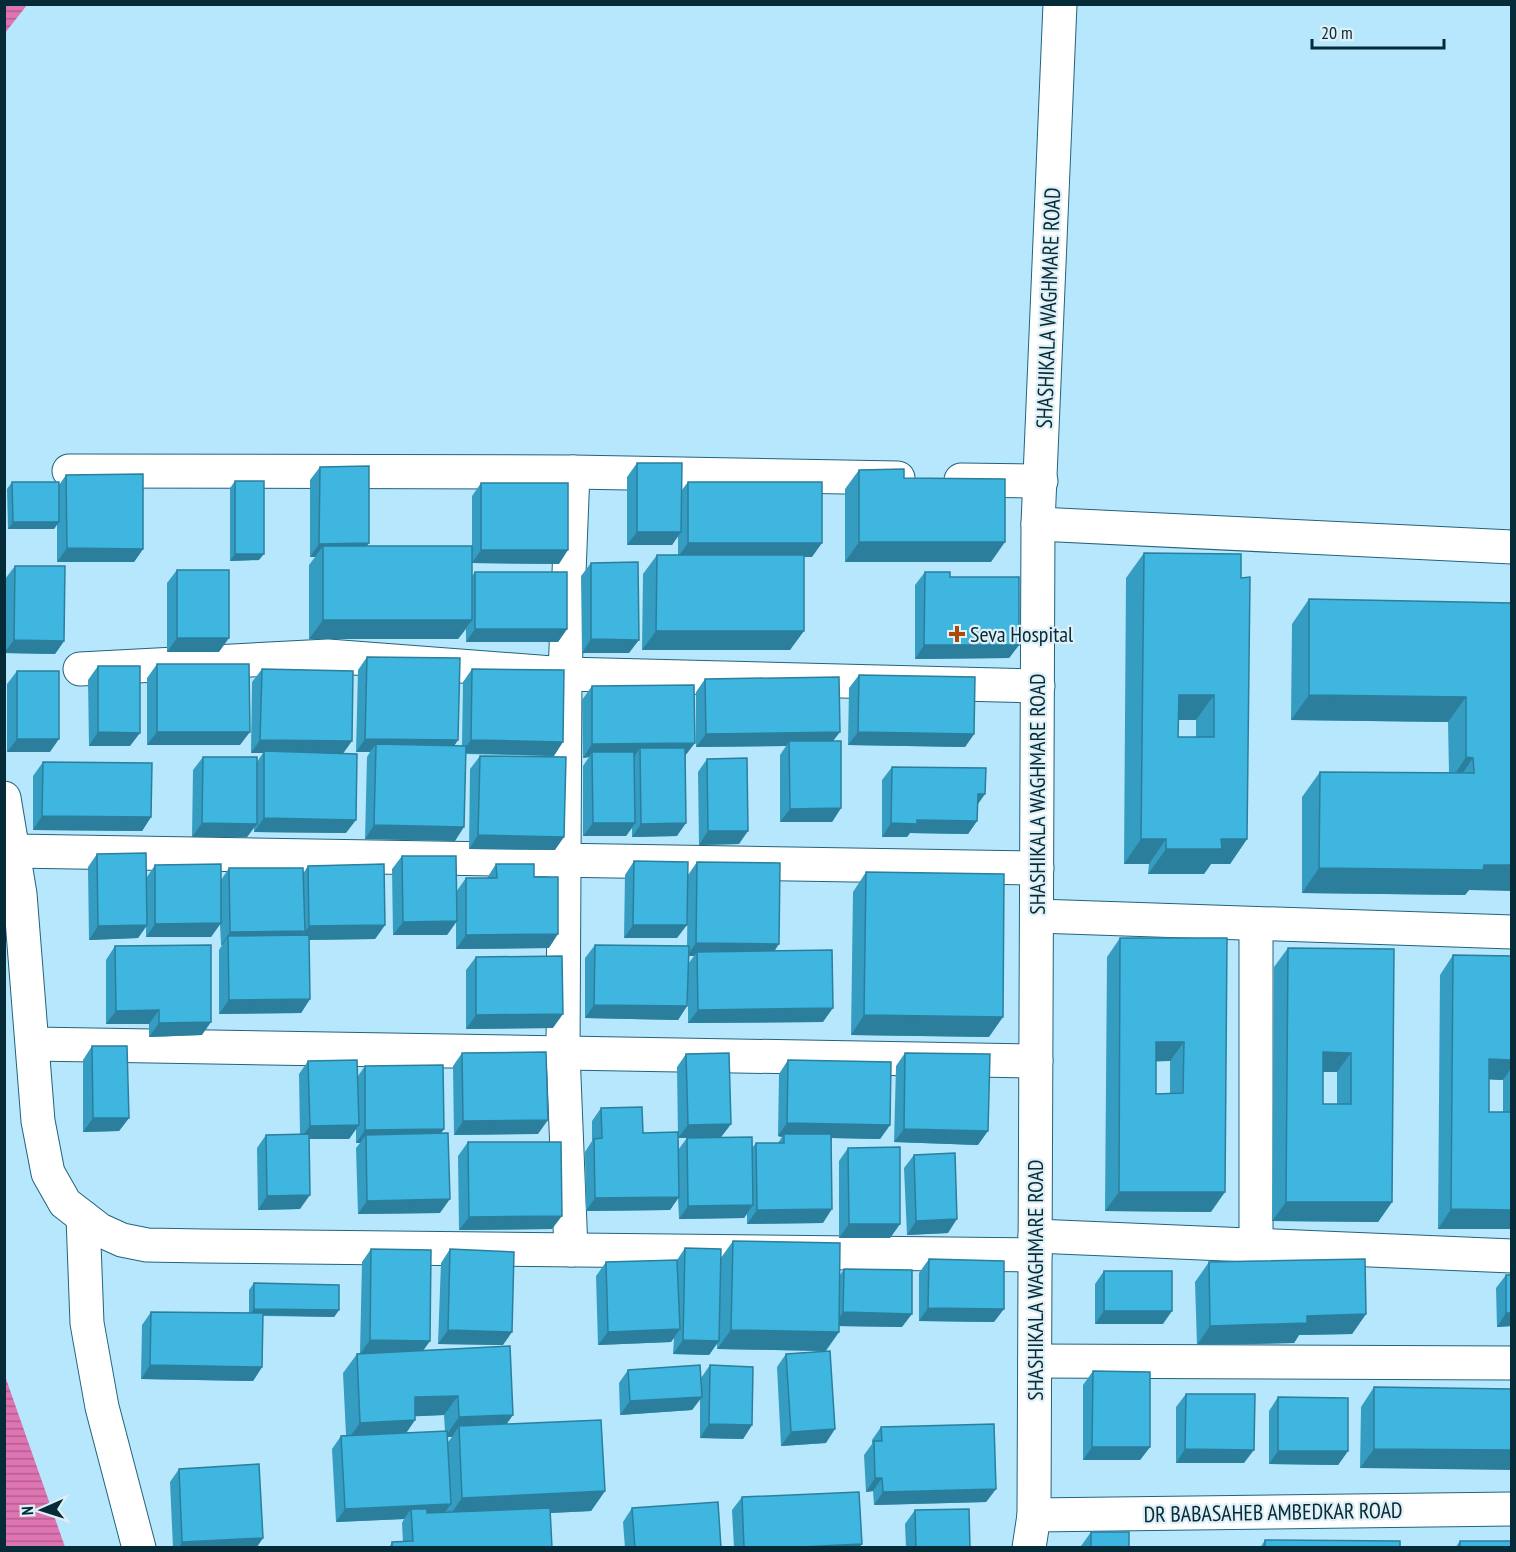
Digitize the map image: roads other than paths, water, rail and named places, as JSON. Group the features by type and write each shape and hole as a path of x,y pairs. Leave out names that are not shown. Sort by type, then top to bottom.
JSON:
{"street":[{"name":"SHASHIKALA WAGHMARE ROAD","path":"1029,1548 1034,1515 1038,524 1059,4"},
{"path":"69,471 573,472 1041,481"},
{"path":"571,1250 563,1053 566,674 573,472"},
{"path":"1038,524 1512,547"},
{"path":"80,669 328,657 566,674 1038,686"},
{"path":"4,798 14,851 33,1044 38,1122 48,1173 65,1203 100,1230 122,1240 147,1245 571,1250 1256,1245 1512,1256"},
{"path":"14,851 1037,868"},
{"path":"1036,916 1512,932"},
{"path":"1256,925 1256,1245"},
{"path":"33,1044 1036,1061"},
{"path":"83,1217 87,1323 102,1407 139,1548"},
{"path":"1035,1361 1512,1363"},
{"name":"DR BABASAHEB AMBEDKAR ROAD","path":"1034,1515 1512,1509"}],"place":[{"name":"Seva Hospital","path":"957,634"}]}
